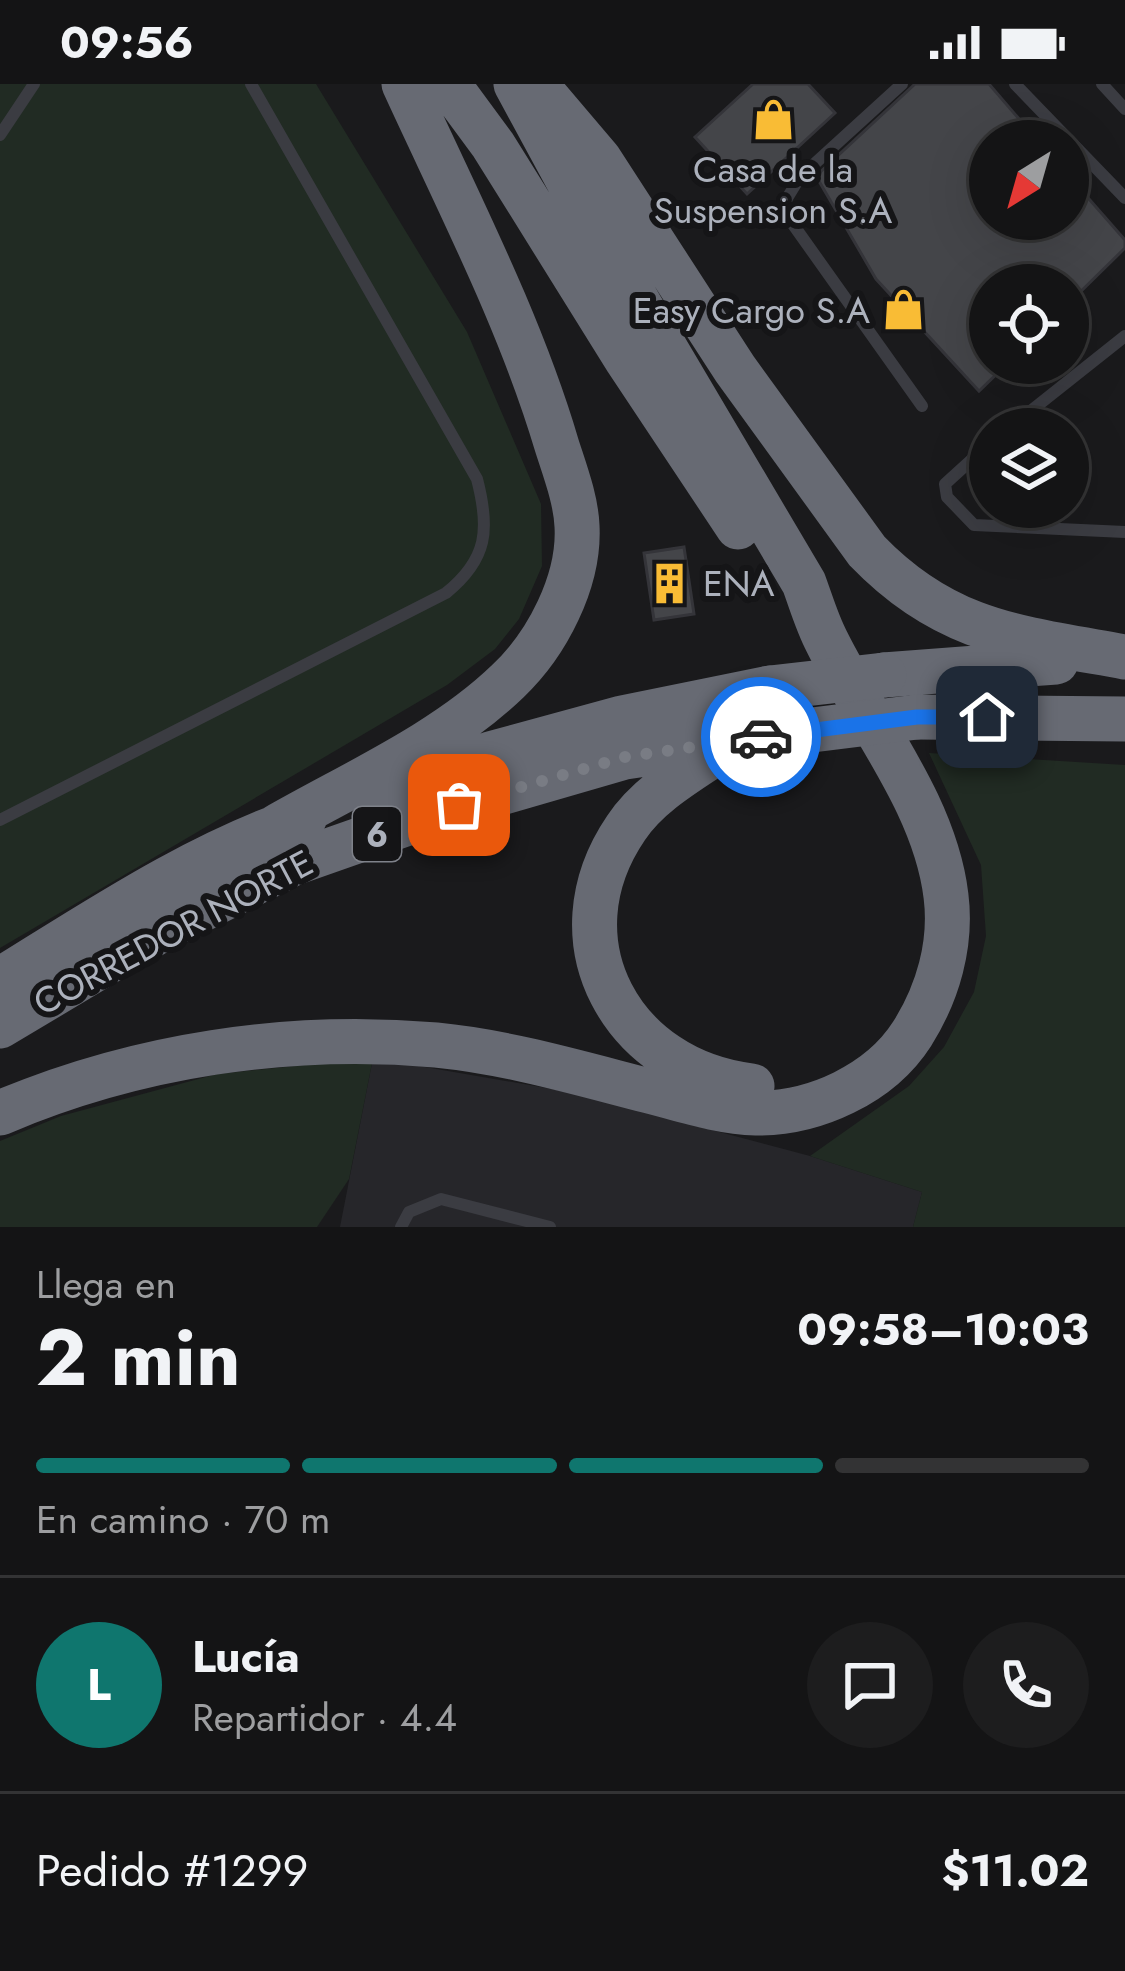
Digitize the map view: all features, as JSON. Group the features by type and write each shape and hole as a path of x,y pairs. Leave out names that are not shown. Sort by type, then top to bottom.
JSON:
{"highway":[{"path":"276,826 430,739 510,680 538,645 570,576 578,526 551,425 404,84"},
{"path":"448,84 493,145 627,360 789,603 824,638"},
{"path":"0,1113 144,1066 225,1050 327,1042 437,1046 532,1061 742,1112 781,1112 842,1093 895,1056 922,1018 937,983 948,926 946,894 926,822 824,638 804,583 594,228 516,84"},
{"path":"535,84 599,159 735,369 867,550 889,573 961,620 1006,636 1125,658"},
{"name":"CORREDOR NORTE","path":"0,980 128,902 276,826 490,754 622,718 770,688 1010,663 1125,658"},
{"name":"CORREDOR NORTE","path":"0,1026 159,932 294,863 459,805 625,757 917,717 1125,719"},
{"path":"734,742 640,810 607,863 595,928 611,996 652,1047 684,1066 739,1084 775,1087 812,1082 895,1056"}],"lane":[{"path":"0,135 34,84"},
{"path":"0,820 446,593 467,576 482,550 487,514 478,479 251,84"},
{"path":"902,84 800,177 786,200 792,223 922,406"},
{"path":"1015,84 1125,198"},
{"path":"1102,84 1125,109"},
{"path":"1034,408 1125,336"},
{"path":"969,462 945,484 947,497 969,522"},
{"path":"1039,528 1125,532"},
{"path":"401,1227 409,1213 441,1199 550,1227"}],"shaded area":[{"path":"0,84 316,84 467,332 541,504 542,566 519,619 495,649 447,685 0,948"},
{"path":"929,753 1125,765 1125,1227 913,1227 922,1192 810,1156 909,1086 944,1047 974,992 986,936 981,865"},
{"path":"373,1058 564,1091 810,1156 922,1192 913,1227 340,1227"},
{"path":"373,1058 349,1179 317,1227 0,1227 0,1141 61,1116 217,1074"}],"building":[{"path":"753,84 808,84 835,113 747,194 695,137"},
{"path":"915,84 989,84 1020,120 969,120 969,240 1089,240 1089,199 1125,240 1125,248 1089,283 1089,264 969,264 969,380 876,279 816,176"},
{"name":"ENA","path":"684,547 694,614 654,620 644,553"}],"way so far":[{"path":"459,805 625,757 761,737"}],"place":[{"name":"Casa de la Suspension S.A","path":"773,119"},
{"name":"Easy Cargo S.A","path":"904,310"},
{"name":"ENA","path":"669,583"}],"route":[{"path":"761,737 917,717 987,717"}]}
